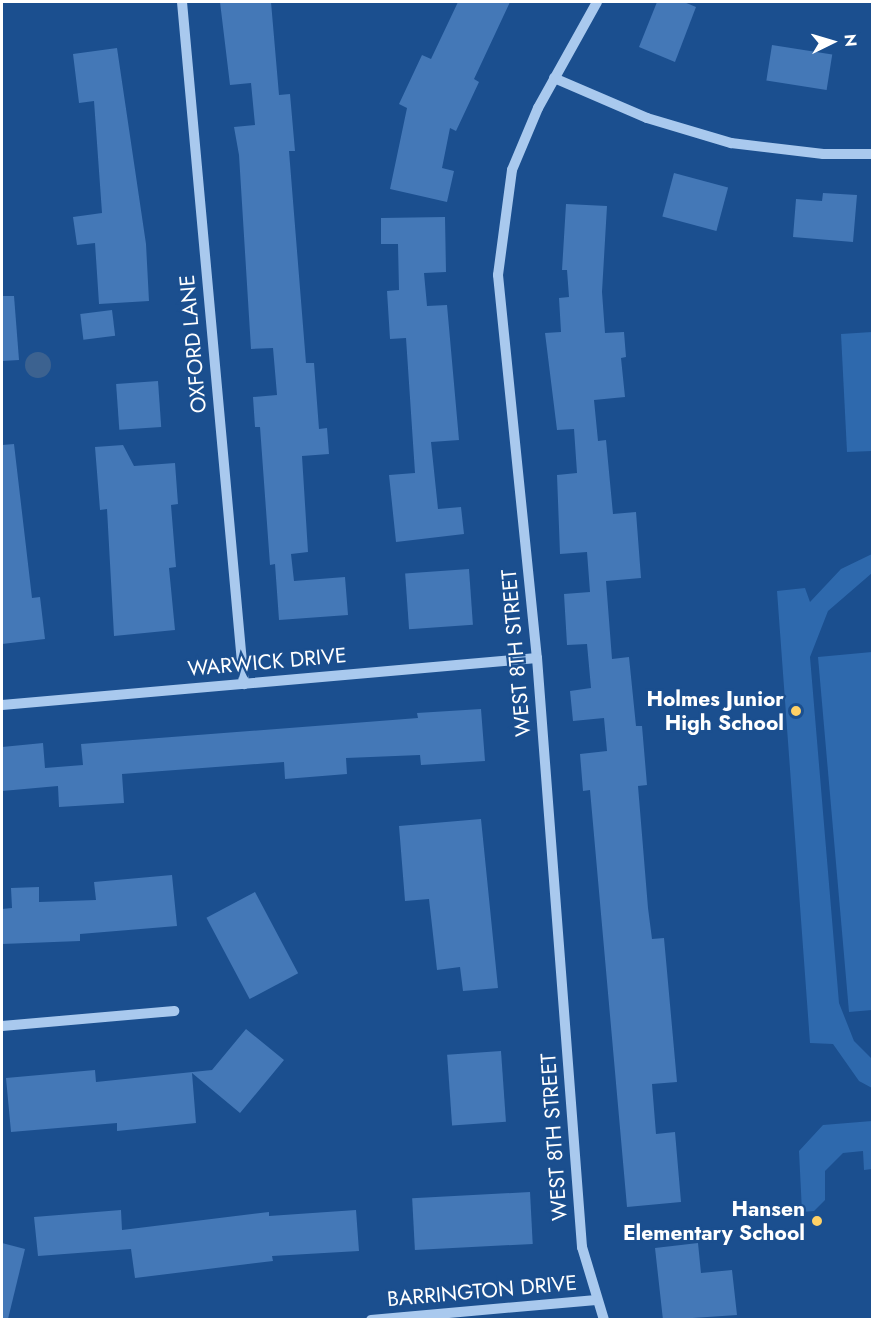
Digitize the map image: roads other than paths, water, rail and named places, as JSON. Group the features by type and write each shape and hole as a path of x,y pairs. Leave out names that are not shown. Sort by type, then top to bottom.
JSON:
{"street":[{"name":"OXFORD LANE","path":"182,2 244,684"},
{"name":"WEST 8TH STREET","path":"597,2 554,78 512,170 498,275 537,658 582,1247 596,1300 604,1320"},
{"path":"554,78 646,118 731,143 823,154 873,154"},
{"name":"WARWICK DRIVE","path":"2,705 537,658"},
{"path":"2,1026 174,1011"},
{"name":"BARRINGTON DRIVE","path":"371,1320 596,1300"}],"place":[{"name":"Holmes Junior High School","path":"796,711"},
{"name":"Hansen Elementary School","path":"817,1221"}]}
